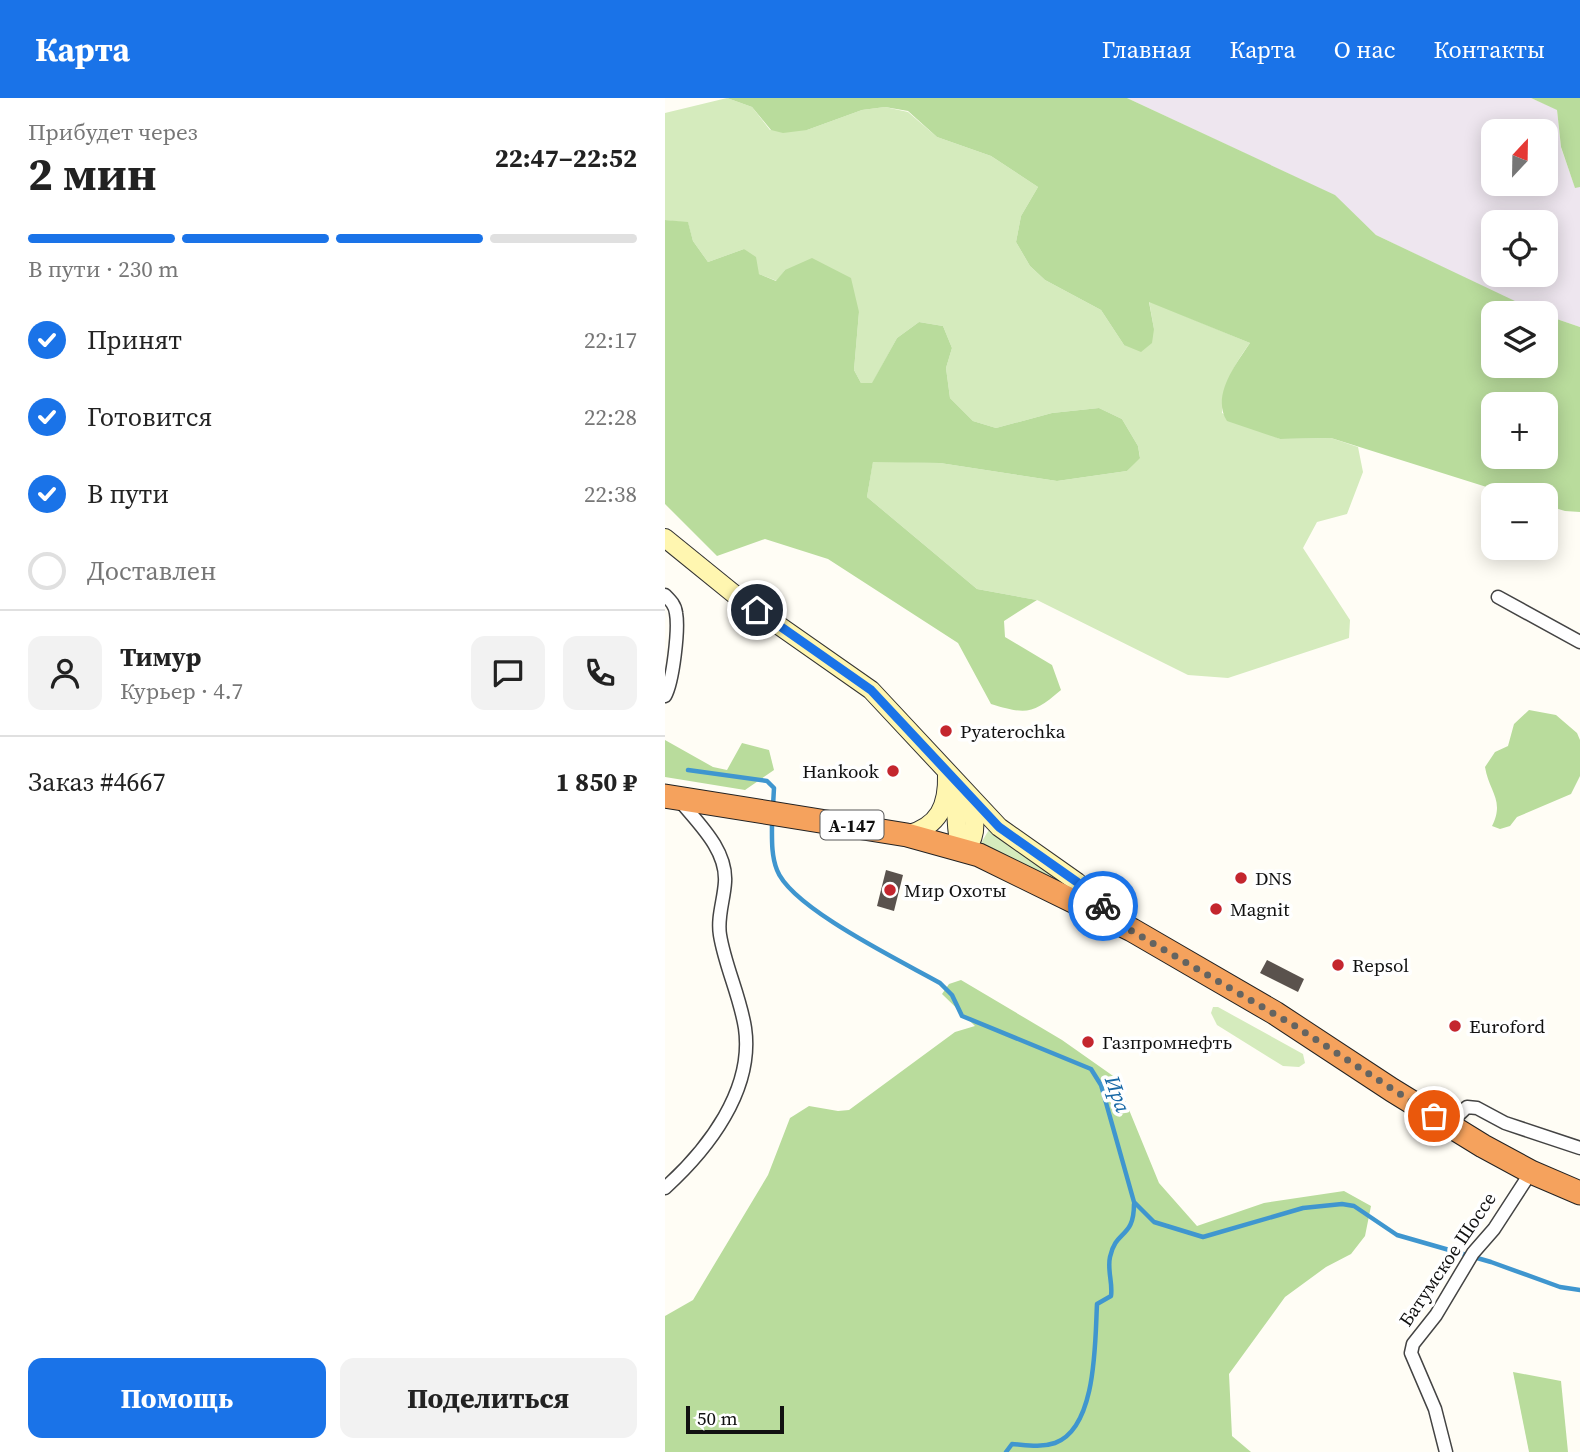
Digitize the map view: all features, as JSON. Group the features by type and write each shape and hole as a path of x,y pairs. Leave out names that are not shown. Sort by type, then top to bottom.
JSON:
{"highway":[{"name":"А-147","path":"671,797 907,835 963,849 1125,927 1295,1026 1448,1125 1531,1171 1580,1193"}],"main road":[{"path":"665,538 734,594 871,690 947,774 954,791 956,835 963,849"},
{"name":"А-147","path":"907,835 921,831 938,818 946,802 947,774"},
{"name":"А-147","path":"947,774 999,827 1077,882 1125,927"}],"street":[{"path":"665,595 673,604 677,615 675,646 665,696"},
{"path":"1499,597 1580,642"},
{"path":"665,1188 713,1136 732,1103 743,1070 745,1031 735,982 720,936 724,864 716,846 671,797"},
{"path":"1448,1125 1467,1107 1477,1108 1506,1123 1580,1148"},
{"name":"Батумское Шоссе","path":"1446,1452 1435,1409 1411,1353 1413,1344 1436,1315 1473,1253 1494,1229 1531,1171"}],"shaded area":[{"path":"1127,98 1531,98 1557,109 1561,148 1575,187 1580,187 1580,327 1558,320 1558,301 1512,301 1483,287 1558,287 1558,210 1481,210 1481,286 1376,235 1334,195"}],"green space":[{"path":"727,98 752,107 770,130 807,130 862,110 885,107 908,112 937,137 991,156 1038,187 1021,216 1016,242 1030,266 1045,280 1101,310 1124,345 1154,329 1149,301 1250,343 1230,376 1222,413 1280,439 1331,438 1358,447 1363,472 1347,514 1317,522 1303,548 1350,620 1349,638 1228,678 1188,675 1037,600 977,589 867,497 873,461 940,463 1057,481 1127,471 1140,457 1138,446 1122,419 1099,408 1052,413 996,428 973,421 950,398 946,368 952,348 943,326 919,322 897,338 872,384 861,383 854,370 859,312 785,270 777,281 759,274 744,249 708,262 693,241 688,223 665,220 665,113"},
{"path":"727,98 1127,98 1335,195 1376,235 1515,301 1481,301 1481,378 1558,378 1558,319 1580,327 1580,512 1558,509 1558,483 1481,483 1481,485 1331,438 1280,439 1227,421 1222,401 1227,380 1250,343 1149,302 1154,329 1152,343 1141,352 1124,345 1101,310 1045,280 1030,266 1016,242 1021,216 1038,187 991,156 937,137 908,111 885,107 862,110 807,130 783,133 771,130 752,107"},
{"path":"1531,98 1580,98 1580,187 1575,188 1561,147 1557,110"},
{"path":"665,220 688,222 693,241 708,262 744,249 756,257 759,274 776,281 785,270 812,258 851,278 859,312 854,370 861,383 872,383 897,338 919,322 943,326 952,348 946,368 950,398 973,421 996,428 1052,413 1099,408 1122,419 1138,446 1140,458 1127,471 1057,481 940,463 873,462 867,497 977,589 1037,600 1004,621 1005,637 1052,665 1061,690 1043,704 1029,710 1013,710 991,704 958,643 828,559 765,539 717,556 665,504"},
{"path":"1529,710 1556,715 1577,733 1580,740 1580,776 1571,794 1517,817 1510,826 1500,829 1492,826 1497,802 1485,767 1495,752 1508,746 1514,724"},
{"path":"665,740 713,767 727,770 742,743 769,750 774,770 745,790 665,777"},
{"path":"990,828 1057,875 1057,879 982,846 981,843"},
{"path":"961,980 1062,1040 1116,1078 1159,1183 1197,1226 1264,1203 1344,1191 1371,1206 1365,1236 1351,1254 1326,1267 1285,1297 1229,1374 1232,1436 1251,1452 665,1452 665,1316 693,1300 768,1175 790,1118 809,1106 849,1110 955,1032 975,1026 942,994 949,984"},
{"path":"1213,1007 1218,1007 1303,1054 1305,1063 1299,1067 1283,1066 1217,1025 1211,1013"},
{"path":"1513,1372 1561,1381 1568,1452 1529,1452"}],"building":[{"name":"Мир Охоты","path":"886,870 903,875 894,911 877,906"},
{"path":"1267,960 1304,979 1298,992 1260,973"}],"waterway":[{"name":"Ира","path":"688,770 767,781 774,788 773,806"},
{"name":"Ира","path":"772,822 773,852 777,870 803,901 850,933 940,983 952,995 962,1016 1091,1069 1101,1085 1134,1202 1154,1222 1203,1237 1303,1208 1342,1204 1354,1206 1397,1235 1491,1262 1560,1287 1580,1290"},
{"path":"1006,1452 1012,1444 1038,1446 1055,1443 1069,1434 1079,1420 1091,1382 1097,1304 1111,1296 1110,1257 1116,1242 1131,1223 1134,1204"}],"way so far":[{"path":"1103,906 1125,927 1315,1038 1434,1116"}],"place":[{"name":"Pyaterochka","path":"946,731"},
{"name":"Hankook","path":"893,771"},
{"name":"DNS","path":"1241,878"},
{"name":"Мир Охоты","path":"890,890"},
{"name":"Magnit","path":"1216,909"},
{"name":"Repsol","path":"1338,965"},
{"name":"Euroford","path":"1455,1026"},
{"name":"Газпромнефть","path":"1088,1042"}],"route":[{"path":"757,610 871,690 999,827 1077,882 1103,906"}]}
